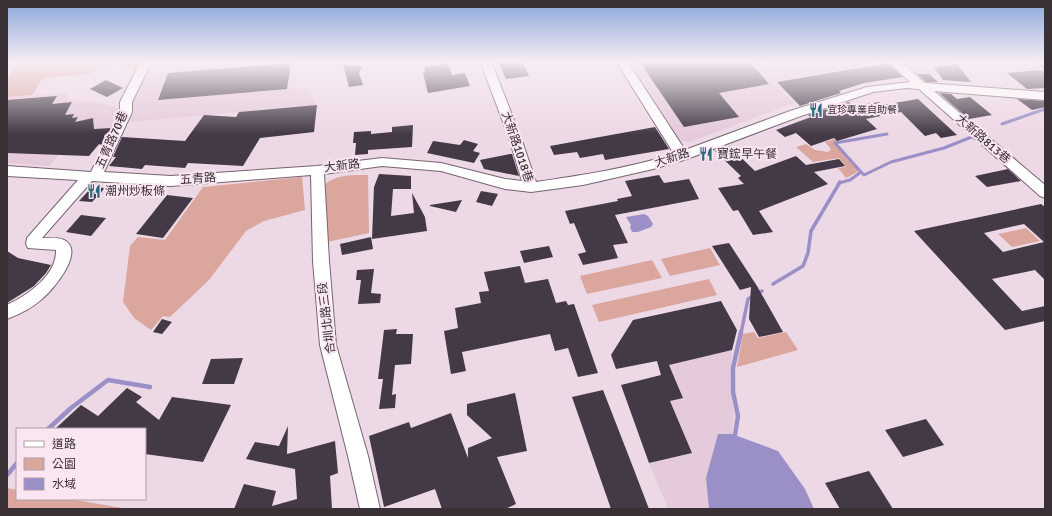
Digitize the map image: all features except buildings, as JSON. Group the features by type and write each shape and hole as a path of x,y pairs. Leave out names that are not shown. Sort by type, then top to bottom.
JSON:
{"street":[{"name":"五青路70巷","path":"7,312 16,308 38,292 54,277 64,259 64,248 59,244 34,244 34,238 93,176 126,112 126,102 135,85"},
{"name":"大新路1018巷","path":"495,85 515,138 531,187"},
{"path":"636,85 682,156"},
{"name":"大新路","path":"317,170 382,162 418,164 440,167 505,184 531,187 609,175 653,165 682,156 786,116 851,94 888,86 922,86 1045,96"},
{"name":"大新路813巷","path":"922,86 1045,193"},
{"name":"五青路","path":"7,171 171,181 317,170"},
{"name":"合圳北路三段","path":"317,170 321,261 328,345 358,456 370,509"}],"shaded area":[{"path":"139,85 164,85 158,100 296,88 309,90 317,105 128,122 133,108 132,100"},
{"path":"643,85 778,85 794,103 689,142 678,140"},
{"path":"68,93 67,100 101,103 123,110 107,147 67,144 49,166 7,163 7,97"},
{"path":"732,350 730,387 734,415 732,434 718,435 706,478 709,509 668,509 649,463 692,453 670,401 683,397 669,365"}],"green space":[{"path":"7,85 38,85 32,95 7,97"},
{"path":"834,139 838,142 834,143 859,171 846,178 838,168 846,167 839,158 813,162 796,147 806,144 815,150 828,152 831,149 825,142"},
{"path":"351,175 368,175 369,233 327,242 325,184 335,178"},
{"path":"302,177 305,210 264,221 246,231 209,280 170,317 163,316 151,330 134,318 123,302 130,246 138,237 165,240 203,187"},
{"path":"1026,228 1040,241 1012,247 998,234"},
{"path":"710,248 720,265 670,276 661,259"},
{"path":"652,260 662,278 587,294 580,276"},
{"path":"709,279 717,295 599,322 592,305"},
{"path":"754,332 758,338 786,332 798,350 737,367 743,334"},
{"path":"7,488 16,490 16,500 76,500 128,509 7,509"}],"water":[{"path":"644,214 648,216 653,224 651,227 638,232 632,232 630,227 631,225 626,217"},
{"path":"718,434 732,434 778,451 805,489 814,509 709,509 706,478"}],"waterway":[{"path":"1002,124 1045,109"},
{"path":"861,172 835,143 887,134"},
{"path":"861,172 864,175 891,162 944,148 974,136"},
{"path":"839,183 850,180 861,172"},
{"path":"773,284 803,266 808,253 811,231 839,183"},
{"path":"741,333 748,299 762,291"},
{"path":"735,435 738,416 733,392 733,368 741,332"},
{"path":"49,428 71,408 108,380 150,387"},
{"path":"7,475 16,464"}],"place":[{"name":"宜珍專業自助餐","path":"816,110"},
{"name":"寶鋐早午餐","path":"706,154"},
{"name":"潮州炒板條","path":"94,191"}]}
